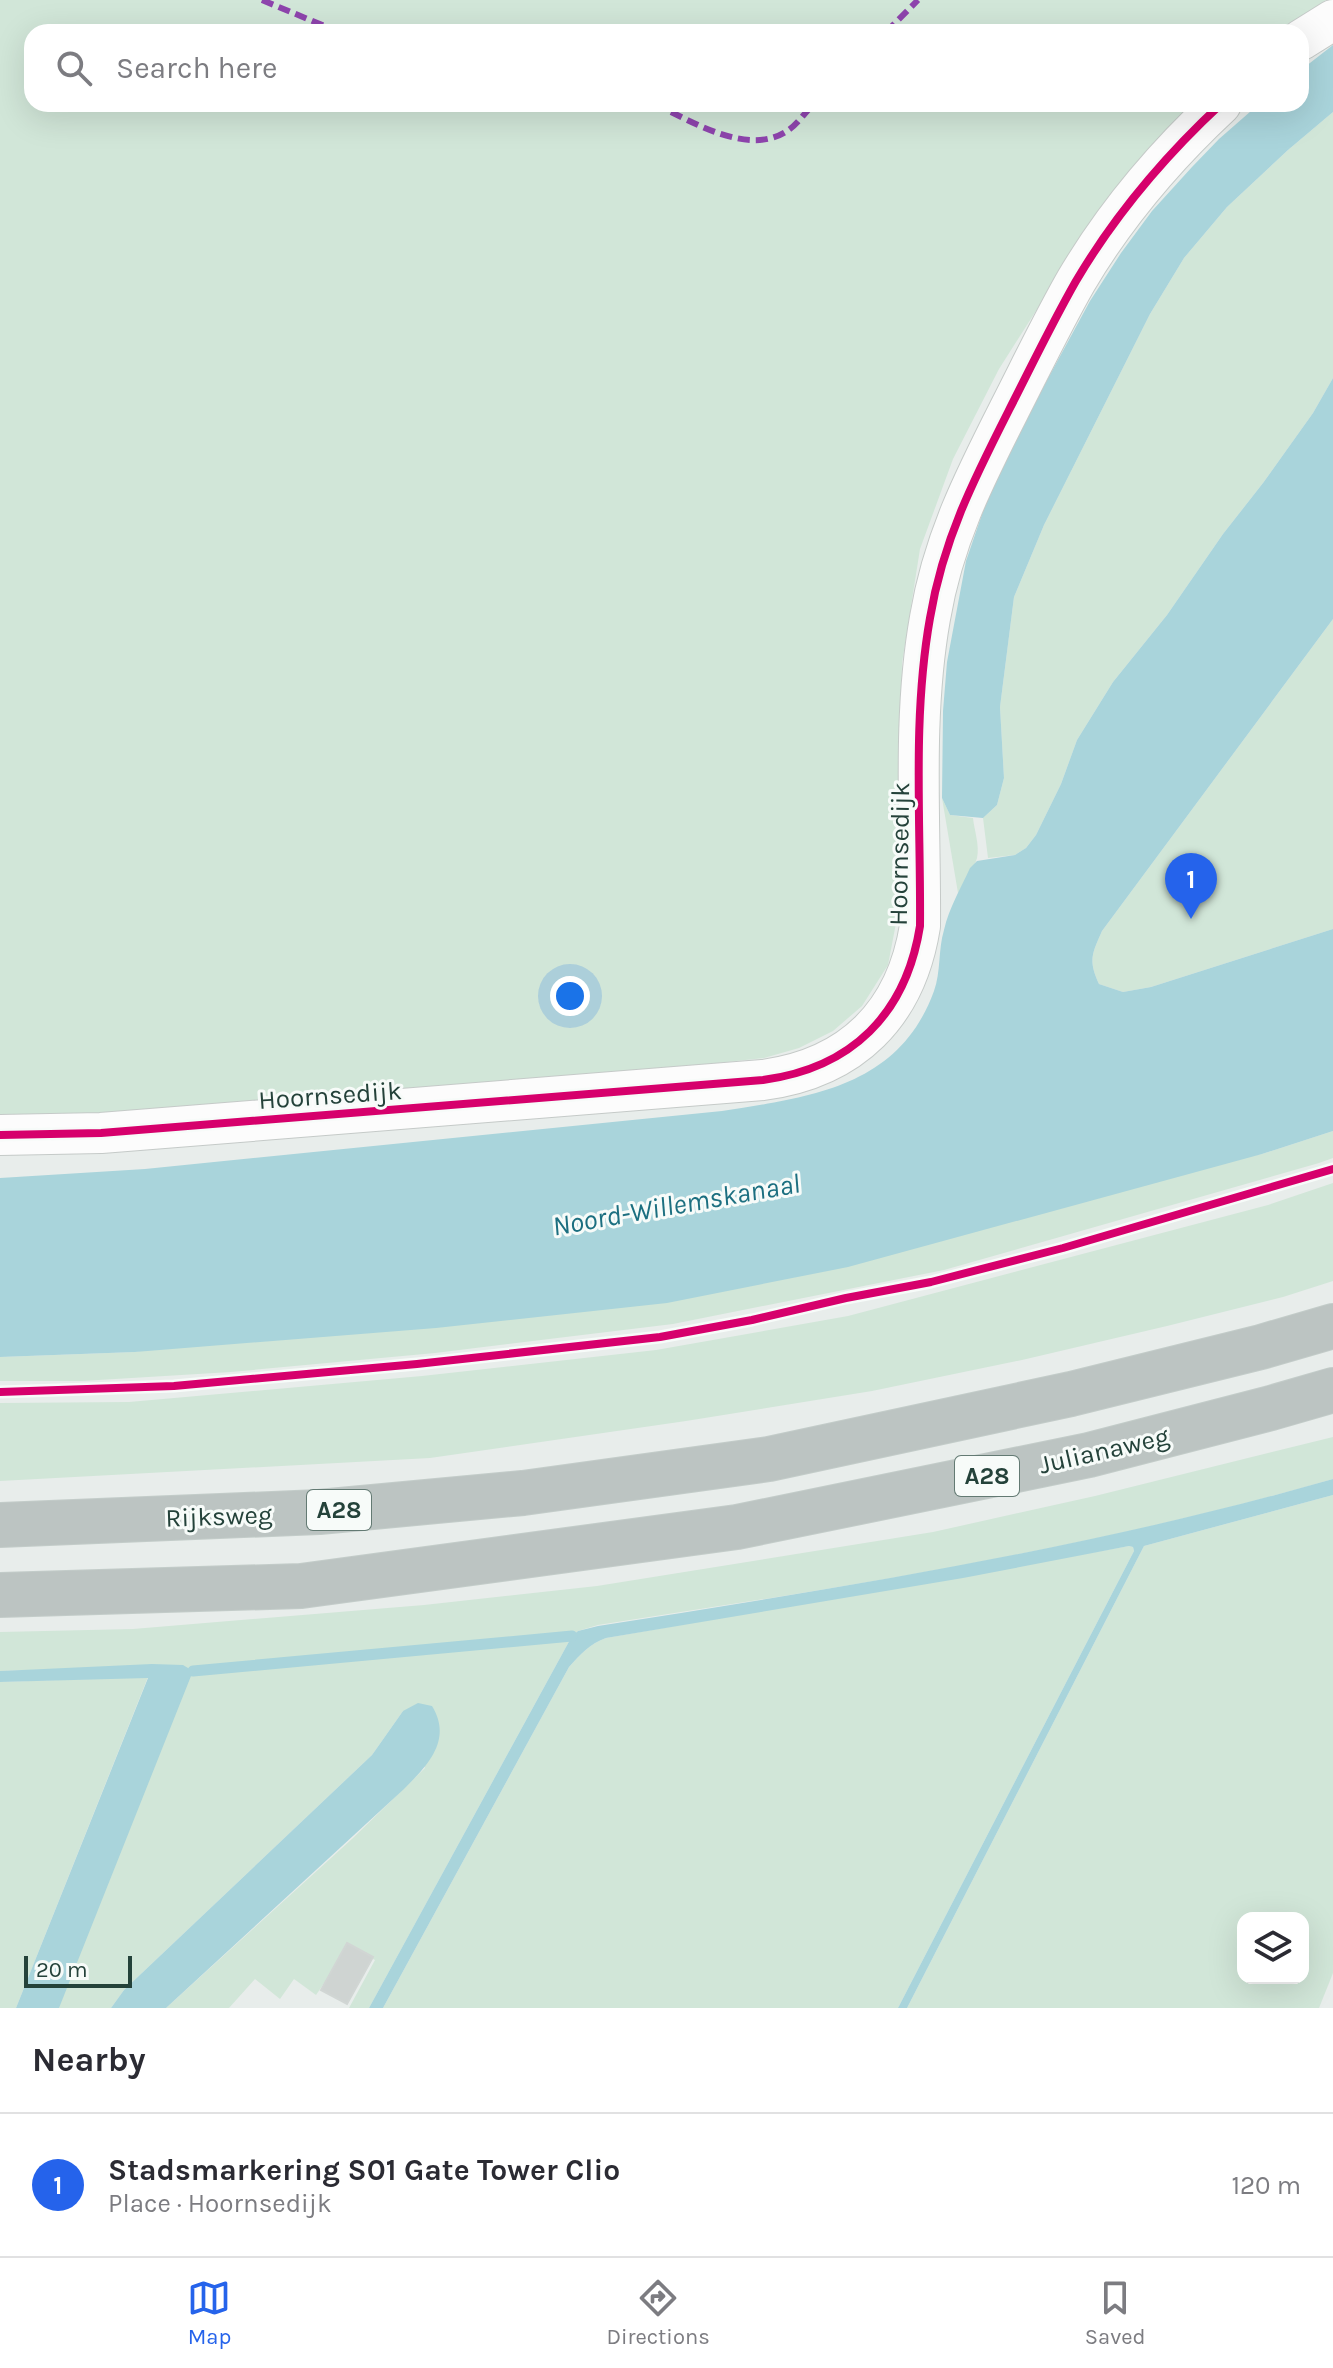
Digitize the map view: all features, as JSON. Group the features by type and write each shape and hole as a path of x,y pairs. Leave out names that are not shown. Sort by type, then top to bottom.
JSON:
{"highway":[{"name":"Rijksweg","path":"0,1525 319,1512 523,1493 769,1459 1071,1394 1333,1326"},
{"name":"Julianaweg","path":"0,1595 301,1586 737,1527 1089,1455 1333,1390"}],"street":[{"path":"1309,35 1333,20"},
{"name":"Hoornsedijk","path":"0,1135 101,1133 763,1080 789,1077 814,1068 860,1042 895,1001 916,952 920,926 922,673 939,576 965,498 1056,318 1102,242 1127,206 1168,158 1213,112"}],"green space":[{"path":"0,0 1326,0 1289,24 24,24 24,112 1187,112 1074,251 999,369 953,459 920,549 902,663 897,918 888,965 862,1006 833,1031 799,1048 764,1058 0,1138"},
{"path":"1333,112 1333,378 1313,413 1263,483 1167,615 1113,682 1077,740 1061,784 1036,835 1026,848 1015,855 988,858 983,818 997,805 1004,778 1000,707 1014,597 1044,525 1150,314 1184,258 1227,207"},
{"path":"1333,619 1333,929 1151,987 1123,992 1099,984 1093,969 1093,957 1102,931"},
{"path":"942,798 950,815 973,818 977,858 958,893"},
{"path":"1333,1131 1333,1158 1319,1163 944,1270 673,1324 435,1353 231,1372 82,1381 0,1381 0,1357 135,1352 1262,1154"},
{"path":"1333,1183 1333,1281 1283,1297 1022,1360 872,1391 430,1458 0,1481 0,1403 129,1402 422,1376 656,1350 848,1316 1268,1205"},
{"path":"1333,1437 1333,1479 1243,1504 968,1564 598,1625 578,1631 572,1636 369,2008 349,2008 375,1960 349,1947 316,1995 294,1979 280,1999 255,1979 229,2008 166,2008 353,1838 425,1768 403,1711 372,1755 124,1990 111,2008 58,2008 182,1665 0,1671 0,1632 133,1629 424,1605 597,1586 933,1532 1095,1496"},
{"path":"1333,1495 1333,1973 1319,2008 907,2008 1144,1546"},
{"path":"1129,1546 1134,1551 898,2008 383,2008 569,1667 595,1643 606,1638"},
{"path":"148,1677 16,2008 0,2008 0,1682"}],"water":[{"path":"1333,45 1333,112 1227,207 1184,258 1150,314 1044,525 1014,597 1000,707 1004,778 997,805 983,818 950,815 942,798 947,662 966,561 991,488 1008,452 1090,301 1152,211 1219,139 1250,112 1309,112 1309,64"},
{"name":"Noord-Willemskanaal","path":"1333,378 1333,619 1102,931 1092,963 1099,984 1123,992 1151,987 1333,929 1333,1131 1262,1154 848,1267 667,1303 436,1328 135,1352 0,1357 0,1178 145,1169 722,1111 819,1092 848,1082 875,1067 899,1048 918,1023 934,991 946,922 970,868 977,861 1015,855 1026,848 1036,835 1061,784 1077,740 1113,682 1167,615 1263,483 1313,413"},
{"path":"1333,1479 1333,1495 1144,1546 907,2008 898,2008 1134,1551 1133,1547 606,1638 595,1643 569,1667 383,2008 369,2008 572,1636 578,1631 876,1581 1060,1546 1243,1504"},
{"path":"183,1665 193,1671 59,2008 16,2008 148,1678 0,1682 0,1671"},
{"path":"418,1703 432,1706 440,1730 429,1762 404,1789 166,2008 111,2008 124,1990 372,1755 403,1711"}],"building":[{"path":"347,1943 373,1957 347,2004 321,1990"}],"waterway":[{"path":"193,1671 572,1636"}],"marked path":[{"path":"262,0 320,24"},
{"path":"894,24 918,0"},
{"path":"671,112 720,134 755,140 772,138 787,131 806,112"}],"cycle path":[{"path":"0,1135 101,1133 763,1080 795,1074 823,1063 870,1032 902,986 920,926 919,733 924,656 936,589 951,536 996,436 1076,281 1142,187 1213,112"},
{"path":"0,1392 174,1386 417,1364 660,1337 931,1282 1063,1248 1333,1169"}],"place":[{"name":"Stadsmarkering S01 Gate Tower Clio","path":"1191,919"}]}
